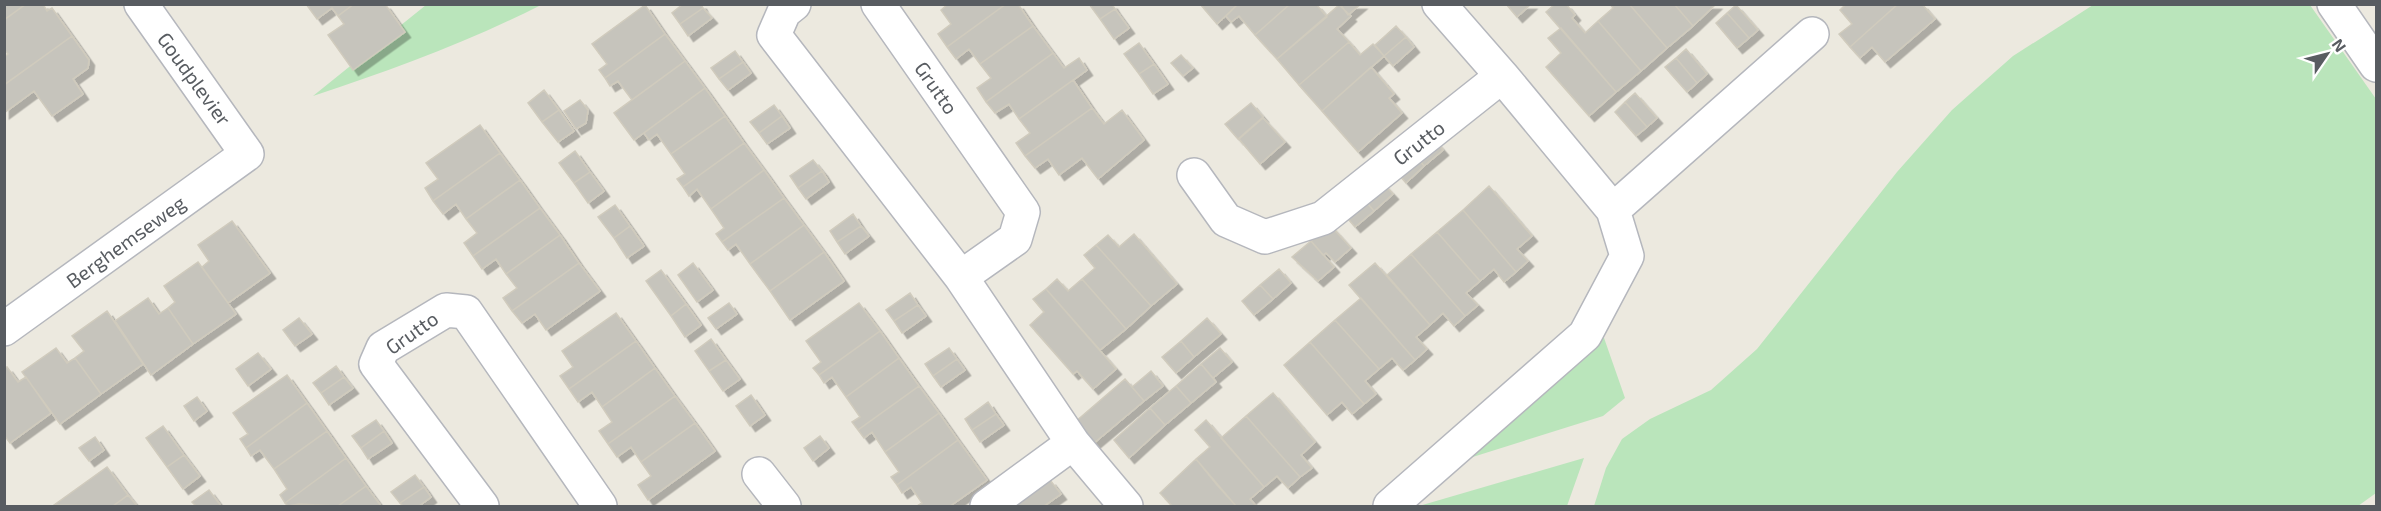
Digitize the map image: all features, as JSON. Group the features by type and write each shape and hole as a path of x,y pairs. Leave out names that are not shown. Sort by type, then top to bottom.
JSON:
{"street":[{"name":"Goudplevier","path":"141,4 247,154"},
{"path":"794,4 784,12 774,35 961,277 1073,443 1126,507"},
{"name":"Grutto","path":"878,4 1023,212 1015,239 961,277"},
{"path":"1390,507 1585,335 1628,255 1613,210 1439,4"},
{"path":"2334,4 2376,65"},
{"path":"1613,210 1812,33"},
{"name":"Grutto","path":"1194,175 1226,220 1265,237 1275,234 1323,218 1502,76"},
{"name":"Berghemseweg","path":"4,329 247,154"},
{"name":"Grutto","path":"482,507 376,364 383,348 446,310 466,312 600,507"},
{"path":"987,507 1073,443"},
{"path":"759,474 784,507"}],"green space":[{"path":"426,5 541,5 429,55 313,96"},
{"path":"2093,5 2310,5 2376,99 2376,493 2358,506 1594,506 1606,468 1622,439 1650,419 1711,390 1757,349 1897,172 1952,110 2013,56"},
{"path":"1603,335 1625,398 1603,416 1460,461"},
{"path":"1584,458 1567,506 1419,506"}],"building":[{"path":"4,4 26,4 4,20"},
{"path":"26,4 43,4 47,11 52,8 72,36 4,85 4,57 8,54 4,50 4,20"},
{"path":"306,4 354,4 338,16 332,8 317,19"},
{"path":"354,4 385,4 405,32 353,70 328,35 344,24 338,16"},
{"path":"683,4 701,4 703,8 680,24 672,13"},
{"path":"948,4 1006,4 947,47 938,34 951,24 941,10"},
{"path":"1006,4 1018,4 1033,26 980,64 969,49 956,59 947,47"},
{"path":"1089,4 1112,4 1115,9 1100,19"},
{"path":"1200,4 1238,4 1217,24"},
{"path":"1238,4 1290,4 1255,35 1239,16 1231,22 1226,16"},
{"path":"1290,4 1316,4 1327,17 1277,59 1255,35"},
{"path":"1340,4 1361,4 1348,15"},
{"path":"1506,4 1531,4 1517,17"},
{"path":"1555,4 1566,4 1575,15 1572,18 1585,33 1598,21 1641,71 1616,92 1546,12"},
{"path":"1610,4 1629,4 1667,48 1641,71 1598,21 1613,8"},
{"path":"1629,4 1674,4 1693,26 1667,48"},
{"path":"1674,4 1716,4 1693,26"},
{"path":"1846,4 1898,4 1850,47 1839,34 1852,24 1840,10"},
{"path":"1898,4 1922,4 1935,19 1885,62 1872,47 1860,58 1850,47"},
{"path":"645,5 665,34 605,78 599,70 607,64 592,44"},
{"path":"1339,5 1351,16 1337,29 1349,42 1299,85 1277,59"},
{"path":"1736,5 1758,30 1749,38 1727,13"},
{"path":"703,8 712,18 688,36 680,24"},
{"path":"1115,9 1129,28 1114,39 1100,19"},
{"path":"1727,13 1749,38 1737,48 1716,23"},
{"path":"1033,26 1053,53 986,102 977,88 991,78 980,64"},
{"path":"1396,26 1406,37 1384,56 1375,45"},
{"path":"1561,28 1616,92 1589,116 1546,67 1561,53 1548,38"},
{"path":"665,34 685,61 632,100 618,81 610,86 605,78"},
{"path":"72,36 89,60 88,68 73,79 83,94 52,116 34,91 4,113 4,85"},
{"path":"1406,37 1414,47 1393,66 1384,56"},
{"path":"1349,42 1360,55 1373,44 1384,56 1322,111 1299,85"},
{"path":"1139,43 1154,64 1139,74 1124,54"},
{"path":"1686,49 1707,74 1697,83 1676,58"},
{"path":"735,51 743,62 719,79 711,68"},
{"path":"1053,53 1064,68 1079,58 1087,70 1019,119 1009,104 995,113 986,102"},
{"path":"1181,55 1193,68 1183,76 1171,63"},
{"path":"1676,58 1697,83 1687,92 1665,67"},
{"path":"685,61 705,88 634,140 614,113"},
{"path":"743,62 751,73 728,90 719,79"},
{"path":"1154,64 1168,84 1153,94 1139,74"},
{"path":"1371,67 1394,94 1389,98 1402,113 1358,152 1322,111"},
{"path":"1073,80 1092,108 1025,156 1016,143 1030,133 1019,119"},
{"path":"705,88 725,116 671,154 657,134 649,140 644,133"},
{"path":"544,90 559,110 542,122 528,103"},
{"path":"1635,93 1657,118 1647,127 1625,102"},
{"path":"580,100 588,110 586,123 576,129 564,111"},
{"path":"1625,102 1647,127 1636,136 1615,112"},
{"path":"1251,103 1263,117 1238,139 1225,124"},
{"path":"774,105 782,116 759,133 750,122"},
{"path":"1092,108 1104,124 1122,110 1144,140 1098,179 1082,158 1059,175 1048,159 1035,168 1025,156"},
{"path":"559,110 574,131 558,142 542,122"},
{"path":"725,116 744,143 683,187 677,179 685,174 671,154"},
{"path":"782,116 790,128 767,144 759,133"},
{"path":"1263,118 1285,142 1260,164 1239,139"},
{"path":"480,125 500,153 433,201 425,188 438,179 426,163"},
{"path":"1431,136 1443,150 1424,166 1413,152"},
{"path":"744,143 764,170 711,209 697,189 689,196 683,187"},
{"path":"575,151 590,172 574,183 559,163"},
{"path":"1413,152 1424,166 1406,183 1394,169"},
{"path":"500,153 520,180 466,219 456,204 443,214 433,201"},
{"path":"813,160 822,171 798,188 790,176"},
{"path":"764,170 784,198 722,242 716,234 724,228 711,209"},
{"path":"822,171 829,182 806,199 798,188"},
{"path":"590,172 604,191 588,203 574,183"},
{"path":"520,180 540,208 473,256 464,243 477,233 466,219"},
{"path":"1380,180 1393,194 1374,211 1362,197"},
{"path":"1489,186 1532,236 1517,249 1528,261 1516,272 1463,210"},
{"path":"1362,197 1374,211 1355,227 1343,213"},
{"path":"784,198 804,225 750,264 736,244 728,250 722,242"},
{"path":"615,205 630,226 614,238 598,217"},
{"path":"540,208 560,235 506,274 496,259 482,269 473,256"},
{"path":"1463,210 1516,272 1504,282 1494,269 1480,281 1437,232"},
{"path":"853,214 861,226 837,242 830,231"},
{"path":"232,221 270,273 228,303 202,267 209,261 198,245"},
{"path":"804,225 824,252 770,291 750,264"},
{"path":"1330,225 1351,248 1335,262 1326,253 1323,255 1311,241"},
{"path":"630,226 644,246 627,258 614,238"},
{"path":"861,226 869,236 845,254 837,242"},
{"path":"1437,232 1480,281 1466,293 1478,305 1465,316 1411,254"},
{"path":"1134,234 1177,284 1151,306 1096,245 1108,235 1119,247"},
{"path":"560,235 579,263 512,311 503,298 517,288 506,274"},
{"path":"1311,241 1334,267 1318,281 1292,257"},
{"path":"1096,245 1151,306 1126,329 1082,279 1095,268 1084,255"},
{"path":"824,252 844,281 790,320 770,291"},
{"path":"1411,254 1465,316 1454,326 1443,313 1430,325 1387,275"},
{"path":"198,262 236,314 193,344 168,308 175,302 164,286"},
{"path":"579,263 600,291 546,330 535,314 522,323 512,311"},
{"path":"693,263 713,290 697,302 678,275"},
{"path":"1375,263 1430,325 1416,337 1427,349 1415,360 1349,285"},
{"path":"1279,269 1291,283 1273,299 1260,285"},
{"path":"661,270 686,304 671,316 646,281"},
{"path":"1057,279 1068,291 1082,279 1126,329 1100,350 1046,289"},
{"path":"1260,285 1273,299 1254,315 1242,301"},
{"path":"1046,289 1116,369 1093,389 1077,371 1073,374 1030,325 1044,312 1033,299"},
{"path":"910,293 918,305 894,321 886,310"},
{"path":"148,298 159,314 168,308 193,344 151,375 115,321"},
{"path":"1361,298 1415,360 1403,370 1392,358 1379,369 1335,320"},
{"path":"729,303 737,314 716,329 708,318"},
{"path":"859,303 880,331 819,375 813,368 821,362 806,341"},
{"path":"686,304 701,325 685,337 671,316"},
{"path":"918,305 926,316 902,333 894,321"},
{"path":"107,311 143,364 101,394 75,358 84,351 72,336"},
{"path":"616,313 636,341 569,389 560,376 573,367 562,351"},
{"path":"299,318 312,334 295,346 283,330"},
{"path":"1207,318 1221,334 1194,357 1181,341"},
{"path":"1335,320 1379,369 1365,381 1376,394 1364,404 1310,342"},
{"path":"880,331 899,358 846,397 832,377 824,383 819,375"},
{"path":"711,339 726,360 709,371 695,351"},
{"path":"636,341 655,368 602,407 592,392 578,402 569,389"},
{"path":"1181,341 1194,357 1176,373 1162,357"},
{"path":"1310,342 1364,404 1352,414 1342,402 1327,415 1284,365"},
{"path":"56,348 67,363 75,358 101,394 60,424 22,372"},
{"path":"949,348 957,359 933,376 925,364"},
{"path":"1220,348 1232,362 1213,378 1201,364"},
{"path":"258,353 271,369 248,386 236,369"},
{"path":"899,358 919,386 858,430 852,422 860,417 846,397"},
{"path":"957,359 965,370 941,387 933,376"},
{"path":"726,360 740,379 723,391 709,371"},
{"path":"1201,364 1216,382 1191,403 1176,386"},
{"path":"336,366 344,377 321,393 313,383"},
{"path":"7,367 18,382 26,377 51,413 10,443 4,435 4,368"},
{"path":"655,368 675,396 608,444 599,431 612,422 602,407"},
{"path":"1151,371 1163,386 1144,401 1132,387"},
{"path":"287,375 307,403 246,448 240,439 248,434 233,413"},
{"path":"344,377 353,388 329,405 321,393"},
{"path":"1125,379 1144,401 1094,443 1075,422"},
{"path":"919,386 939,413 885,452 872,432 864,438 858,430"},
{"path":"1176,386 1191,403 1165,425 1150,408"},
{"path":"1273,393 1315,442 1301,455 1312,468 1300,477 1246,416"},
{"path":"751,395 765,415 750,426 736,406"},
{"path":"675,396 695,423 641,462 631,447 617,457 608,444"},
{"path":"197,397 207,411 194,421 184,406"},
{"path":"988,402 996,414 972,430 965,419"},
{"path":"307,403 327,431 274,469 260,450 251,456 246,448"},
{"path":"1150,408 1165,425 1129,458 1114,440"},
{"path":"939,413 958,440 897,485 891,477 899,472 885,452"},
{"path":"996,414 1004,425 980,442 972,430"},
{"path":"1246,416 1300,477 1288,488 1277,476 1264,487 1221,438"},
{"path":"376,420 384,431 361,448 352,436"},
{"path":"1206,420 1264,487 1250,499 1256,506 1236,506 1196,459 1210,447 1195,430"},
{"path":"695,423 715,451 648,500 638,485 651,476 641,462"},
{"path":"163,426 184,455 167,467 146,438"},
{"path":"327,431 346,458 285,503 280,495 287,489 274,469"},
{"path":"384,431 392,443 368,459 361,448"},
{"path":"820,436 829,448 813,461 804,448"},
{"path":"95,437 104,450 89,461 79,448"},
{"path":"958,440 987,480 950,506 917,506 922,503 911,487 902,493 897,485"},
{"path":"184,455 200,476 183,489 167,467"},
{"path":"346,458 366,486 338,506 299,504 288,506 285,503"},
{"path":"1196,459 1236,506 1172,506 1160,493"},
{"path":"107,467 128,495 113,506 54,505"},
{"path":"415,475 424,487 400,503 391,492"},
{"path":"1050,480 1061,494 1044,506 1014,506"},
{"path":"366,486 381,506 338,506"},
{"path":"424,487 431,497 419,506 403,506 400,503"},
{"path":"209,490 221,506 196,506 192,502"},
{"path":"128,495 137,506 113,506"}]}
